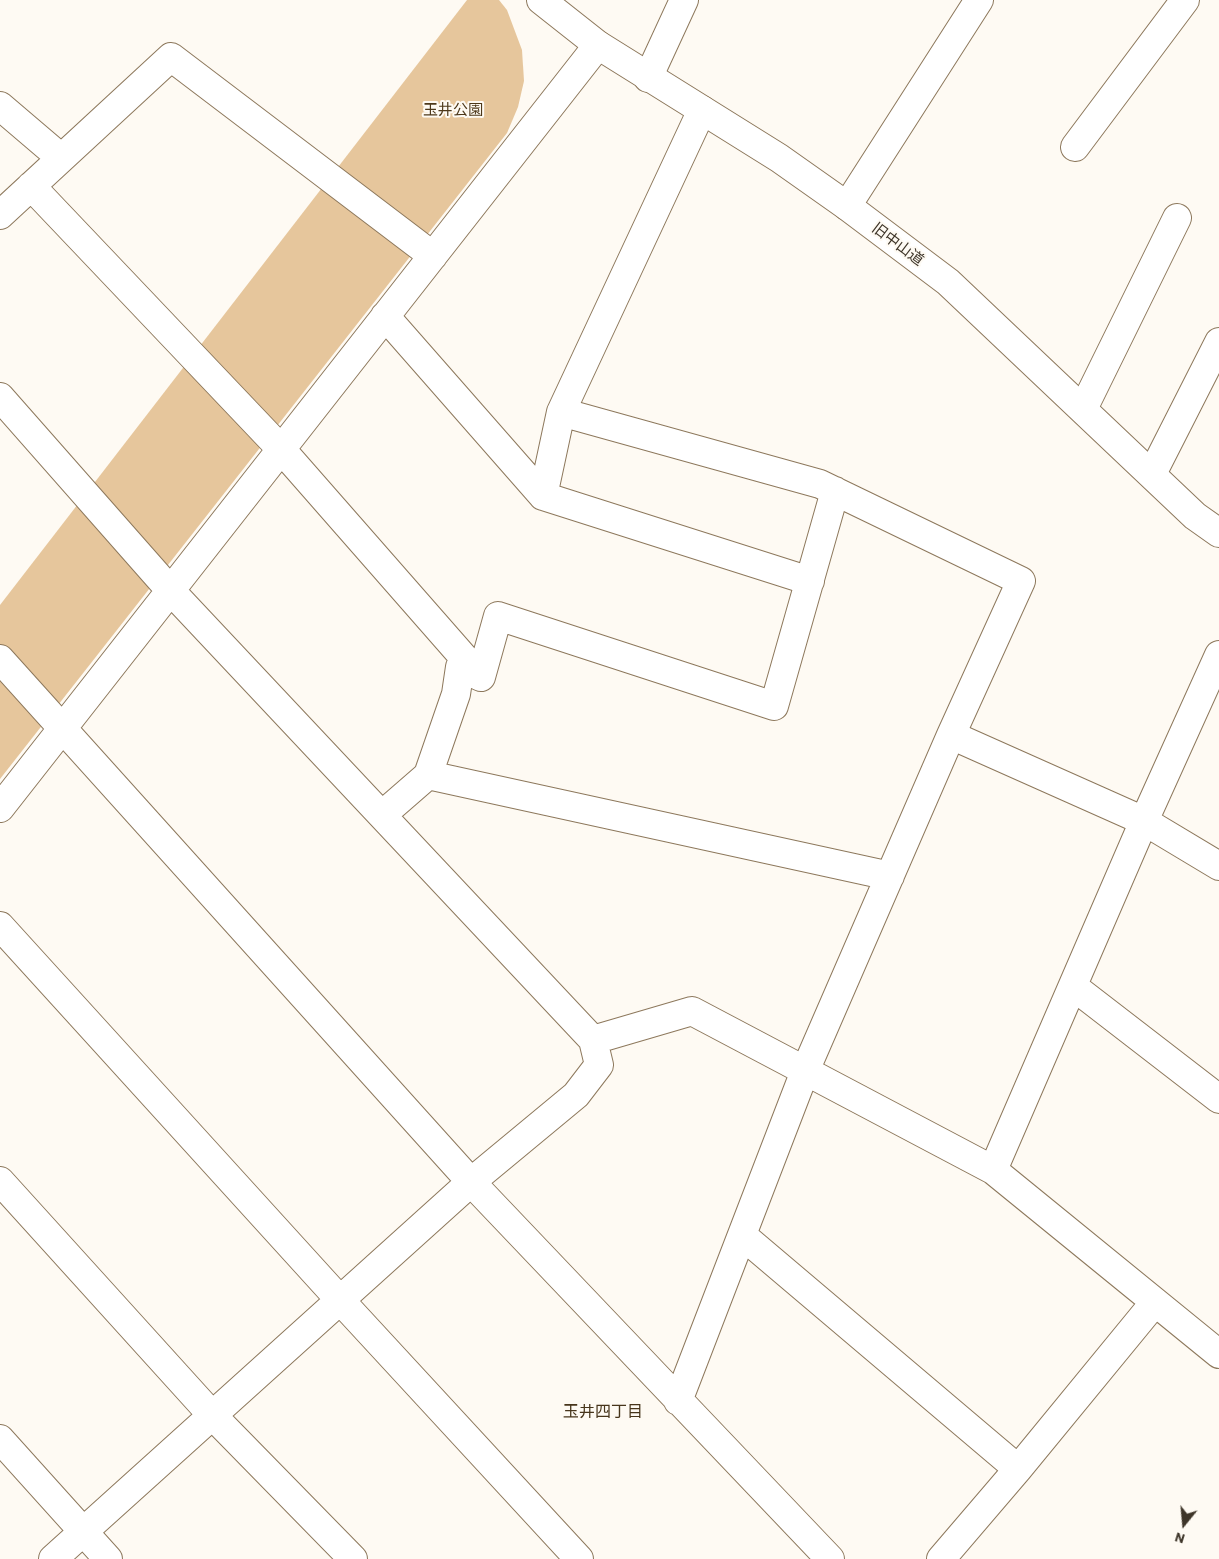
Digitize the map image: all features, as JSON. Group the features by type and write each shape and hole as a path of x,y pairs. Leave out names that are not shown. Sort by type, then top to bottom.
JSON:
{"street":[{"name":"旧中山道","path":"541,0 598,45 648,78 779,158 848,206 948,282 1195,516 1219,533"},
{"path":"648,78 684,0"},
{"path":"848,206 979,0"},
{"path":"1075,147 1185,0"},
{"path":"0,808 598,45"},
{"path":"0,215 171,57 433,256"},
{"path":"0,106 62,158"},
{"path":"543,496 561,412 702,110"},
{"path":"31,186 281,449 481,677"},
{"path":"1083,409 1177,218"},
{"path":"385,316 543,496 810,581"},
{"path":"1152,474 1219,342"},
{"path":"0,397 170,590 593,1040 599,1065 576,1095 470,1182 53,1559"},
{"path":"561,412 820,484 1021,581 951,735 805,1072 678,1401"},
{"path":"481,677 498,616 774,706 835,491"},
{"path":"993,1170 1074,987 1144,820 1219,655"},
{"path":"0,659 470,1182 830,1559"},
{"path":"382,815 428,775 456,694 460,666 481,677"},
{"path":"951,735 1144,820 1219,866"},
{"path":"428,775 890,876"},
{"path":"0,926 340,1300 580,1559"},
{"path":"1074,987 1219,1099"},
{"path":"593,1040 692,1011 993,1170 1219,1354"},
{"path":"0,1181 212,1416 353,1559"},
{"path":"743,1236 1018,1469"},
{"path":"941,1559 1018,1469 1155,1302"},
{"path":"0,1439 108,1559"}],"green space":[{"name":"玉井公園","path":"467,0 499,0 507,10 522,50 524,81 518,107 507,133 0,779 0,605"}],"district":[{"name":"玉井四丁目","path":"603,1412"}]}
